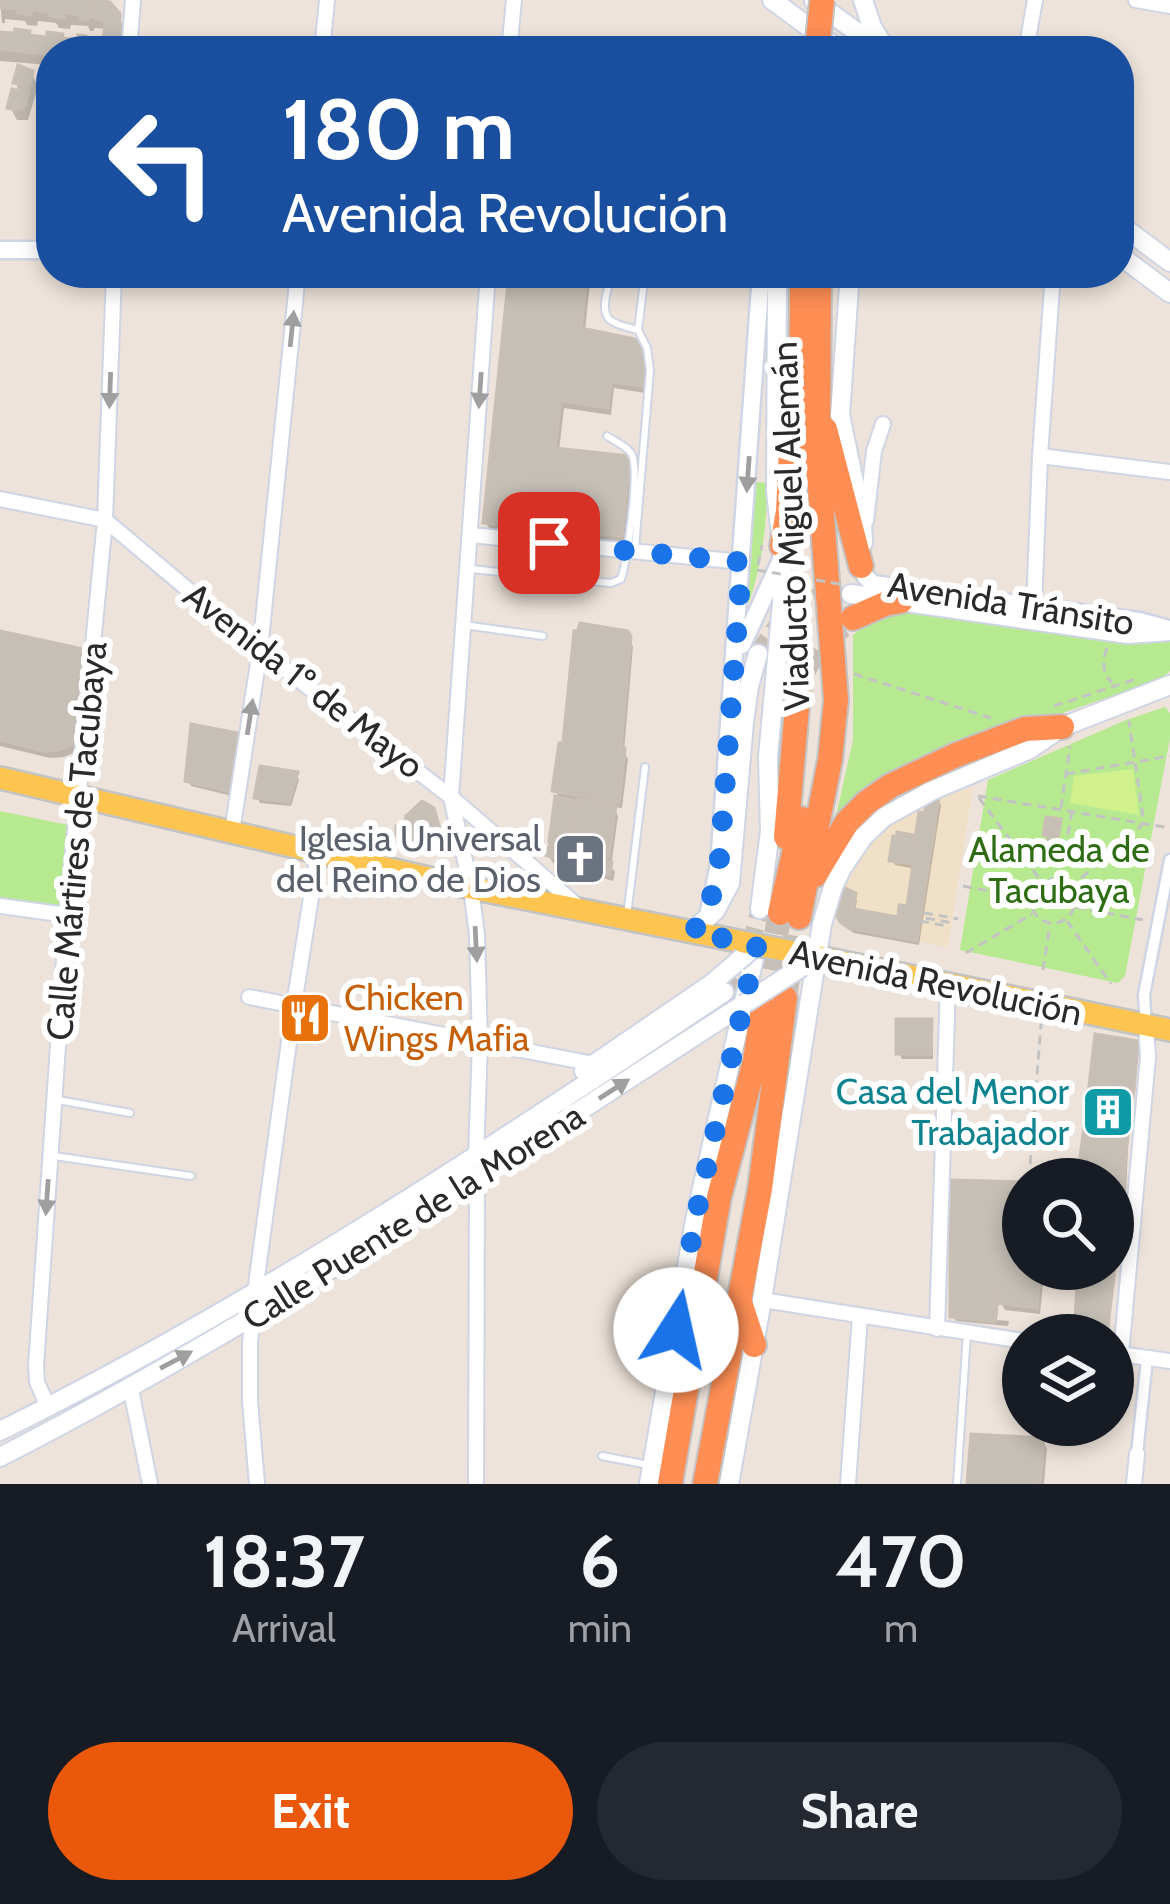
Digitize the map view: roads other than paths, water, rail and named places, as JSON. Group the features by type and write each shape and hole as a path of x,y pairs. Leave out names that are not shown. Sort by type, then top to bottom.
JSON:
{"highway":[{"path":"818,36 822,0"},
{"path":"833,36 837,0"},
{"name":"Viaducto Miguel Alemán","path":"785,908 820,700 804,504 803,288"},
{"name":"Viaducto Miguel Alemán","path":"785,908 835,723 836,668 820,510 817,408 806,370 817,288"},
{"path":"776,547 788,511 792,428 806,370"},
{"path":"817,408 862,555"},
{"path":"848,599 885,604 901,601"},
{"path":"770,830 802,677 785,908"},
{"path":"785,908 839,832 877,794 931,765 1025,729 1062,726"},
{"path":"705,1484 751,1299 770,1126 754,1006"},
{"path":"657,1478 695,1342 719,1197 754,1061 754,1006"},
{"path":"684,1284 695,1342"},
{"path":"751,1299 754,1346"}],"main road":[{"path":"772,0 821,36"},
{"path":"812,0 864,36"},
{"path":"863,0 877,36"},
{"path":"1134,235 1170,262"},
{"path":"1134,266 1170,293"},
{"name":"Viaducto Miguel Alemán","path":"770,830 768,757 782,603 776,547 777,288"},
{"name":"Viaducto Miguel Alemán","path":"849,288 840,416 862,520 862,555"},
{"path":"901,601 1128,634 1170,630"},
{"path":"698,925 722,903 730,883 744,722 758,654"},
{"path":"751,1299 807,959 833,887 853,850 874,826 913,799 1030,748 1121,693 1170,685"},
{"name":"Avenida Revolución","path":"0,778 471,888 627,920 698,925 745,950 948,984 1170,1030"},
{"path":"770,830 785,908"},
{"path":"657,1478 684,1284 706,1171 754,1006 745,950"},
{"name":"Calle Puente de la Morena","path":"517,1131 542,1100 710,985 745,950"},
{"name":"Calle Puente de la Morena","path":"0,1457 253,1319 754,1006 807,959"},
{"name":"Calle Puente de la Morena","path":"0,1431 255,1292 517,1131 724,992"},
{"path":"729,1484 754,1346"}],"street":[{"path":"130,36 133,0"},
{"path":"323,36 327,0"},
{"path":"510,36 514,0"},
{"path":"1029,36 1035,0"},
{"path":"1136,0 1170,6"},
{"path":"0,250 36,250"},
{"name":"Calle Mártires de Tacubaya","path":"48,1407 36,1366 77,796 105,520 113,288"},
{"path":"232,832 260,650 296,288"},
{"path":"476,1156 477,934 452,797 487,288"},
{"name":"Viaducto Miguel Alemán","path":"698,925 719,865 735,661 750,566 760,288"},
{"path":"1034,607 1052,288"},
{"path":"862,555 874,451 884,424"},
{"path":"1040,457 1170,472"},
{"name":"Avenida 1º de Mayo","path":"0,499 105,520 260,650 452,797 584,911"},
{"path":"470,535 750,566"},
{"path":"735,661 776,547"},
{"name":"Avenida Tránsito","path":"862,555 865,576 873,584 1139,621 1170,630"},
{"path":"257,1484 250,1343 318,853"},
{"path":"1121,1314 1148,1057 1144,995 1170,860"},
{"path":"0,906 68,915"},
{"path":"937,1329 948,984"},
{"path":"249,997 594,1064"},
{"path":"476,1484 478,1178"},
{"path":"751,1299 1002,1338"},
{"path":"848,1484 860,1316"},
{"path":"1134,1356 1170,1361"},
{"path":"1134,1484 1147,1358"},
{"path":"130,1385 150,1484"}],"lane":[{"path":"608,288 609,319 638,330"},
{"path":"468,568 611,583 621,579 631,551 650,370 638,330 643,288"},
{"path":"608,436 634,458 631,551"},
{"path":"464,626 543,636"},
{"path":"627,920 645,767"},
{"path":"54,1099 130,1113"},
{"path":"50,1156 191,1176"},
{"path":"957,1484 967,1334"},
{"path":"602,1456 657,1478"}],"tunnel":[{"path":"758,654 791,612 812,599 840,593"},
{"path":"804,670 820,642 853,618"},
{"path":"724,992 747,958 760,909"},
{"path":"763,1005 780,913"},
{"path":"785,995 799,917"}],"place":[{"name":"Iglesia Universal del Reino de Dios","path":"580,859"},
{"name":"Chicken Wings Mafia","path":"305,1018"},
{"name":"Casa del Menor Trabajador","path":"1108,1112"}],"park label":[{"name":"Alameda de Tacubaya","path":"1059,870"}]}
